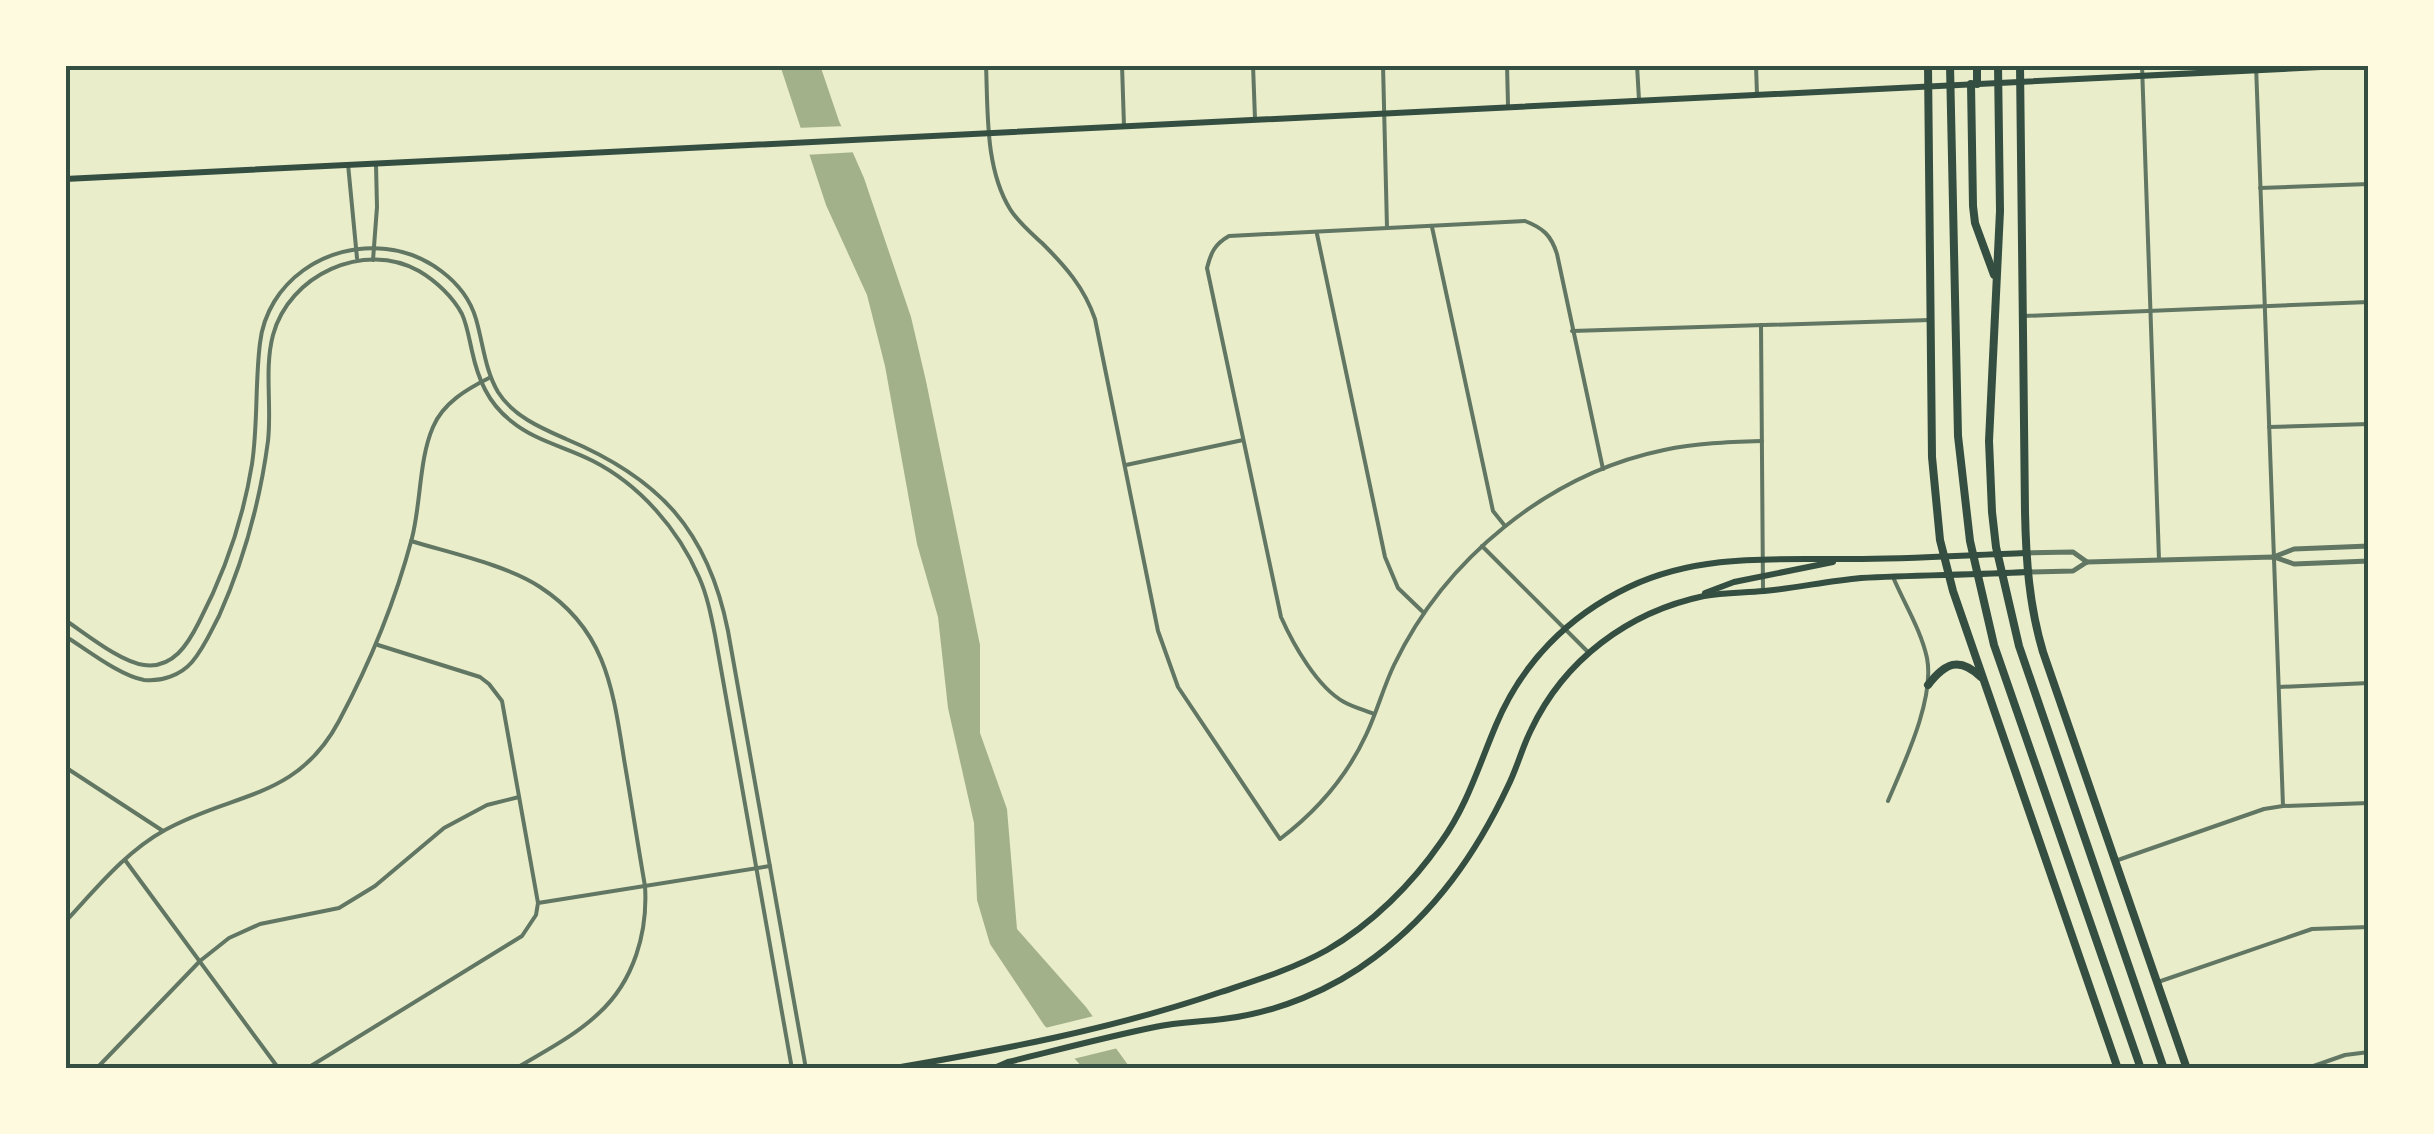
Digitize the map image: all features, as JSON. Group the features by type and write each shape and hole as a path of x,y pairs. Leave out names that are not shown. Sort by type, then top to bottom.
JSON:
{"highway":[{"path":"1928,65 1933,481 1944,556 2118,1069"},
{"path":"1950,65 1958,436 1970,541 1994,645 2141,1069"},
{"path":"1977,65 1974,214 1996,289"},
{"path":"1998,65 2000,187 1990,476 2003,582 2030,680 2164,1069"},
{"path":"2020,65 2026,553 2032,613 2187,1069"},
{"path":"1928,685 1937,673 1954,665 1966,666 1983,680"}],"main road":[{"path":"65,178 1950,86 2256,67 2362,65"},
{"path":"890,1069 1022,1045 1151,1015 1286,970 1329,949 1382,908 1442,841 1473,786 1512,690 1548,644 1564,628 1613,596 1661,574 1700,564 1763,558 2026,553"},
{"path":"992,1069 1155,1027 1265,1012 1317,992 1373,959 1419,921 1456,878 1508,787 1544,705 1588,652 1642,617 1718,587 1849,559"},
{"path":"1689,600 1824,582 2028,572"}],"street":[{"path":"986,65 998,182 1010,209 1063,264 1088,298 1168,666 1189,706 1280,839 1315,810 1340,781 1362,744 1395,662 1424,613 1453,576 1504,526 1554,494 1603,470 1672,448 1762,441"},
{"path":"1122,65 1124,126"},
{"path":"1253,65 1256,119"},
{"path":"1383,65 1387,228"},
{"path":"1507,65 1508,106"},
{"path":"1637,65 1638,101"},
{"path":"1756,65 1757,95"},
{"path":"2142,65 2159,561"},
{"path":"2256,67 2282,806"},
{"path":"373,260 376,162"},
{"path":"348,164 357,260"},
{"path":"2260,188 2369,184"},
{"path":"1374,714 1346,704 1323,686 1280,617 1208,268 1210,253 1219,242 1230,236 1525,221 1540,226 1555,246 1603,470"},
{"path":"1432,227 1493,512 1504,526"},
{"path":"1316,232 1385,557 1398,588 1424,613"},
{"path":"65,620 135,663 156,665 179,654 222,573 244,504 256,436 260,340 272,306 292,278 321,258 356,249 386,249 432,264 452,280 471,304 499,394 530,422 601,454 636,476 668,506 697,542 713,573 723,604 806,1069"},
{"path":"65,636 141,680 164,679 192,662 216,622 253,520 268,438 270,352 279,319 299,290 314,278 357,260 408,266 422,273 453,300 490,401 521,429 592,460 629,485 667,524 700,577 721,666 792,1069"},
{"path":"2023,316 2369,302"},
{"path":"1572,331 1930,320"},
{"path":"1761,326 1764,591"},
{"path":"65,922 125,860 163,831 210,808 276,787 320,750 338,724 376,645 411,541 434,426 446,406 491,377"},
{"path":"2269,428 2369,424"},
{"path":"256,436 268,438"},
{"path":"1124,465 1244,440"},
{"path":"629,485 636,476"},
{"path":"411,541 516,574 539,586 579,618 612,686 645,886 641,940 632,968 602,1011 584,1027 515,1069"},
{"path":"1482,546 1588,652"},
{"path":"2028,572 2073,571 2087,562 2274,557 2294,549 2369,546"},
{"path":"2026,553 2073,552 2087,562"},
{"path":"2274,557 2294,564 2369,561"},
{"path":"1888,801 1928,685 1922,642 1893,577"},
{"path":"306,1069 522,936 536,915 538,903 502,701 480,677 376,645"},
{"path":"721,666 734,663"},
{"path":"2278,687 2369,682"},
{"path":"65,767 163,831"},
{"path":"96,1069 200,961 229,938 246,928 339,908 375,886 444,828 488,805 519,797"},
{"path":"2115,860 2264,809 2369,803"},
{"path":"125,860 279,1069"},
{"path":"538,903 770,866"},
{"path":"2157,982 2312,929 2369,926"},
{"path":"2305,1069 2345,1055 2369,1052"}],"shaded area":[{"path":"780,65 820,65 864,178 911,317 980,645 980,733 1007,809 1017,929 1086,1007 1131,1069 1084,1069 1044,1025 990,944 977,900 974,823 948,708 938,617 917,544 885,366 867,295 826,205"}],"pier":[{"path":"847,126 858,152 804,155 795,128"},
{"path":"1098,1015 1122,1047 1069,1060 1041,1029"}]}
